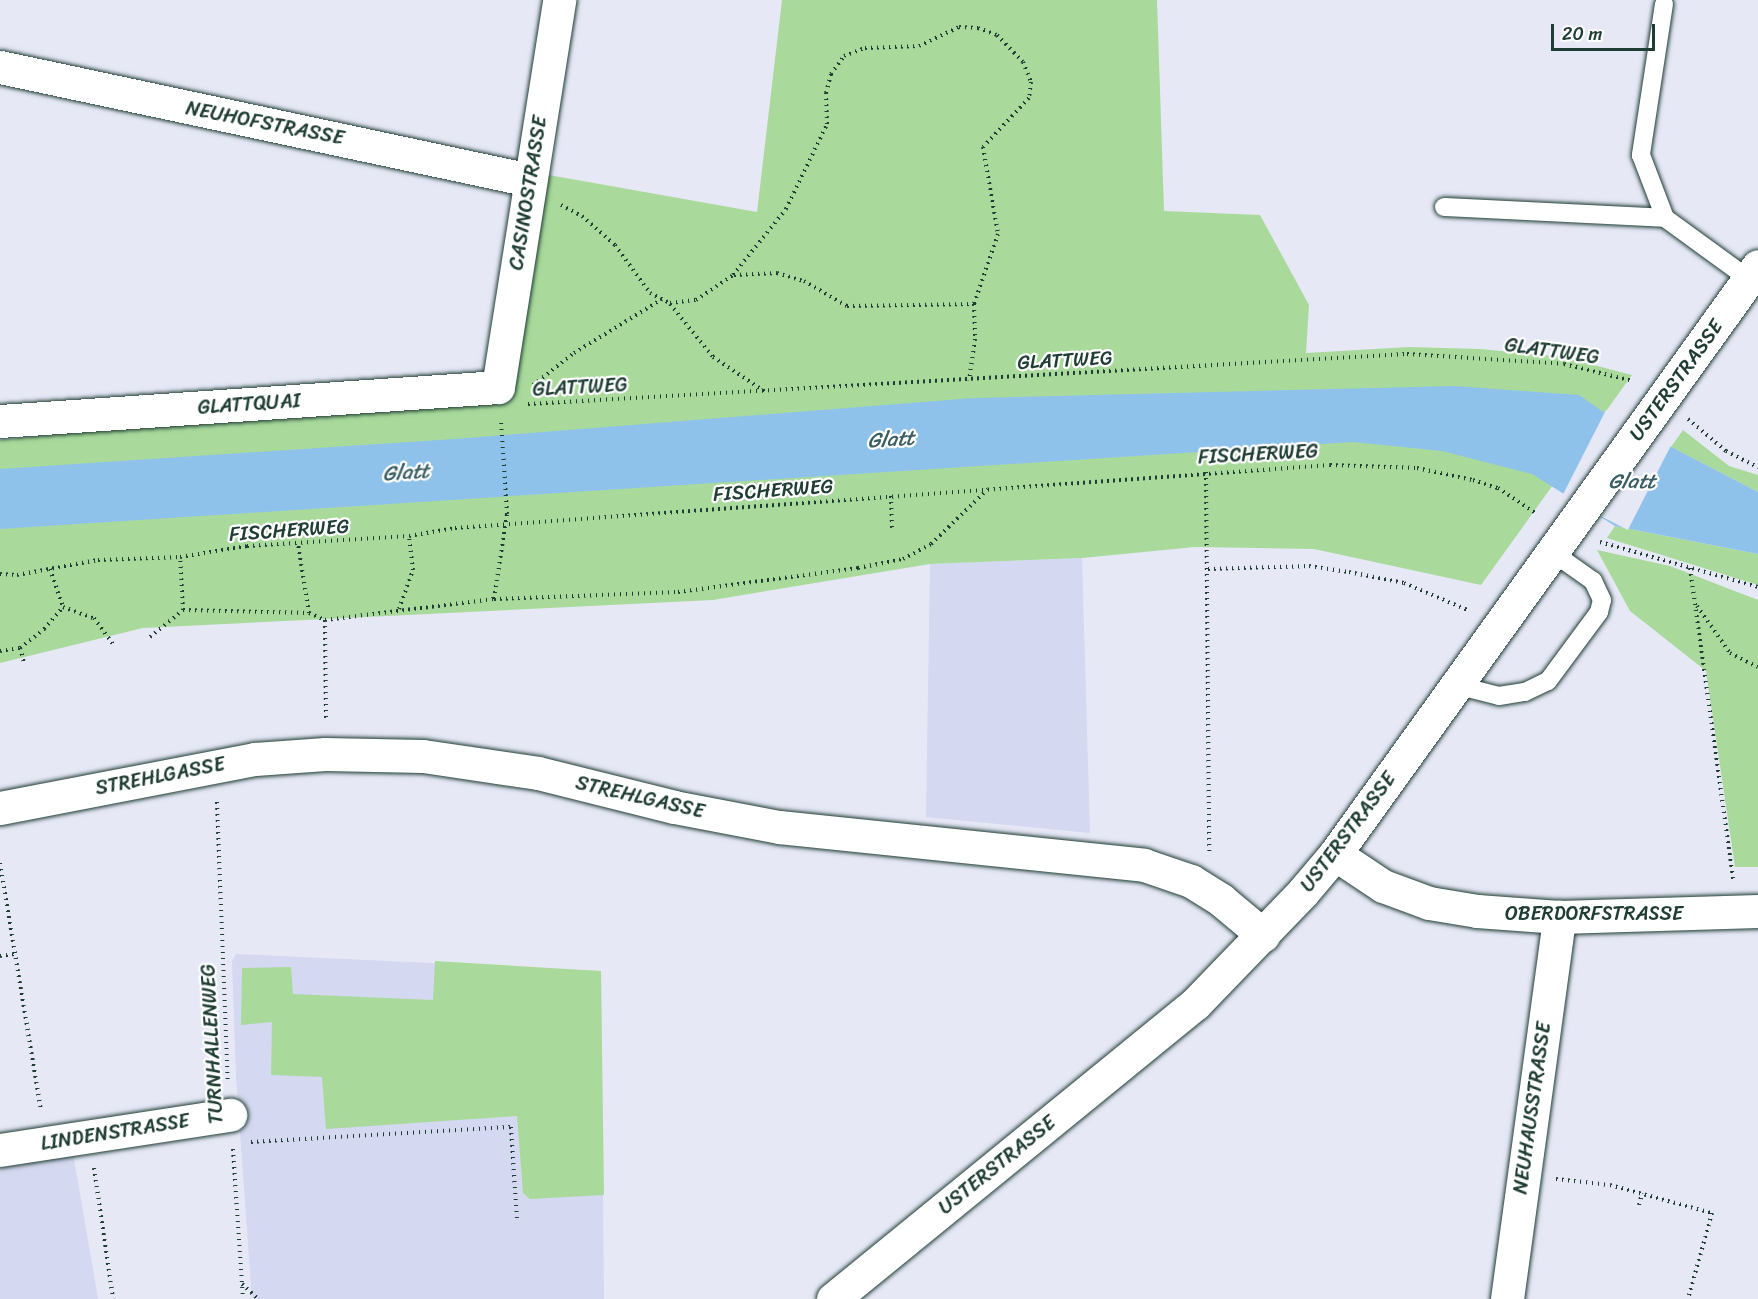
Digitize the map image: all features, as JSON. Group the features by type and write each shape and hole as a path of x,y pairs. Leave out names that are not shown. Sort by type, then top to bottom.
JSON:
{"street":[{"name":"CASINOSTRASSE","path":"504,401 529,187 559,0"},
{"name":"NEUHOFSTRASSE","path":"0,67 529,187"},
{"name":"USTERSTRASSE","path":"833,1299 1195,1004 1263,935 1335,854 1552,552 1586,530 1651,413 1754,273"},
{"name":"GLATTQUAI","path":"0,421 504,401"},
{"name":"STREHLGASSE","path":"0,808 215,765 325,754 423,756 538,773 674,807 779,827 1144,865 1191,881 1221,900 1263,935"},
{"name":"OBERDORFSTRASSE","path":"1335,854 1383,886 1429,903 1559,917 1758,911"},
{"name":"NEUHAUSSTRASSE","path":"1508,1299 1559,917"},
{"name":"LINDENSTRASSE","path":"0,1150 88,1135 231,1129"}],"lane":[{"path":"1664,4 1641,155 1665,219"},
{"path":"1444,207 1665,219 1754,273"},
{"path":"1456,685 1499,696 1525,692 1548,681 1599,612 1602,600 1593,581 1552,552"}],"path":[{"path":"670,303 696,300 733,275 786,209 817,150 827,124 826,93 831,74 844,56 865,48 919,46 959,27 978,28 997,35 1023,62 1031,82 1029,98 983,147 998,234 974,304 975,339 969,381"},
{"path":"529,187 582,216 615,245 650,292 670,303 713,357 768,393"},
{"path":"733,275 777,273 804,281 847,306 974,304"},
{"path":"494,599 507,514 504,401 574,353 662,299"},
{"name":"GLATTWEG","path":"504,401 517,404 768,393 1407,354 1564,364 1637,382"},
{"path":"1685,416 1726,451 1758,467"},
{"name":"FISCHERWEG","path":"0,574 51,569 98,560 180,557 247,546 409,536 455,528 1206,472 1330,465 1417,468 1498,488 1540,515"},
{"path":"1206,472 1209,851"},
{"path":"150,637 183,610 309,613 325,620 494,599 725,588 903,559 931,544 988,488"},
{"path":"891,496 892,531"},
{"path":"1586,530 1690,568 1758,587"},
{"path":"399,609 413,570 409,536"},
{"path":"298,544 309,613"},
{"path":"180,557 183,610"},
{"path":"1208,569 1309,567 1349,572 1404,583 1472,612"},
{"path":"1690,568 1697,606 1732,878"},
{"path":"51,569 63,607"},
{"path":"1697,606 1730,653 1758,667"},
{"path":"63,607 94,618 113,644"},
{"path":"0,651 20,648 44,629 63,607"},
{"path":"325,620 325,754"},
{"path":"20,648 24,662"},
{"name":"TURNHALLENWEG","path":"216,796 231,1129 243,1299"},
{"path":"0,862 46,1142"},
{"path":"0,956 15,954"},
{"path":"231,1129 511,1127 517,1220"},
{"path":"88,1135 113,1299"},
{"path":"1570,1179 1642,1193 1712,1213 1688,1299"},
{"path":"1639,1205 1642,1193"},
{"path":"242,1283 258,1299"}],"shaded area":[{"path":"1082,558 1090,833 926,817 930,564"},
{"path":"236,954 601,971 604,1299 252,1299 236,1077 232,961"},
{"path":"72,1147 98,1299 0,1299 0,1154"}],"green space":[{"path":"782,0 1157,0 1164,211 1260,215 1309,305 1306,353 1409,347 1480,349 1563,357 1632,375 1481,585 1314,549 1195,547 1082,558 930,564 713,600 143,628 0,663 0,440 498,387 532,172 757,212"},
{"path":"1683,430 1729,466 1758,475 1758,492 1671,447"},
{"path":"1615,526 1758,554 1758,585 1607,538"},
{"path":"1597,550 1670,566 1758,600 1758,867 1735,867 1706,671 1630,611"},
{"path":"435,961 601,971 604,1195 530,1199 523,1193 517,1116 326,1129 322,1077 271,1075 272,1022 241,1025 242,968 291,967 293,994 433,1000"}],"water":[{"name":"Glatt","path":"1455,386 1579,395 1602,411 1758,492 1758,554 1615,526 1532,474 1442,451 1353,442 0,529 0,469 454,439 973,398"}],"pier":[{"path":"1606,410 1672,444 1628,530 1562,496"}]}
